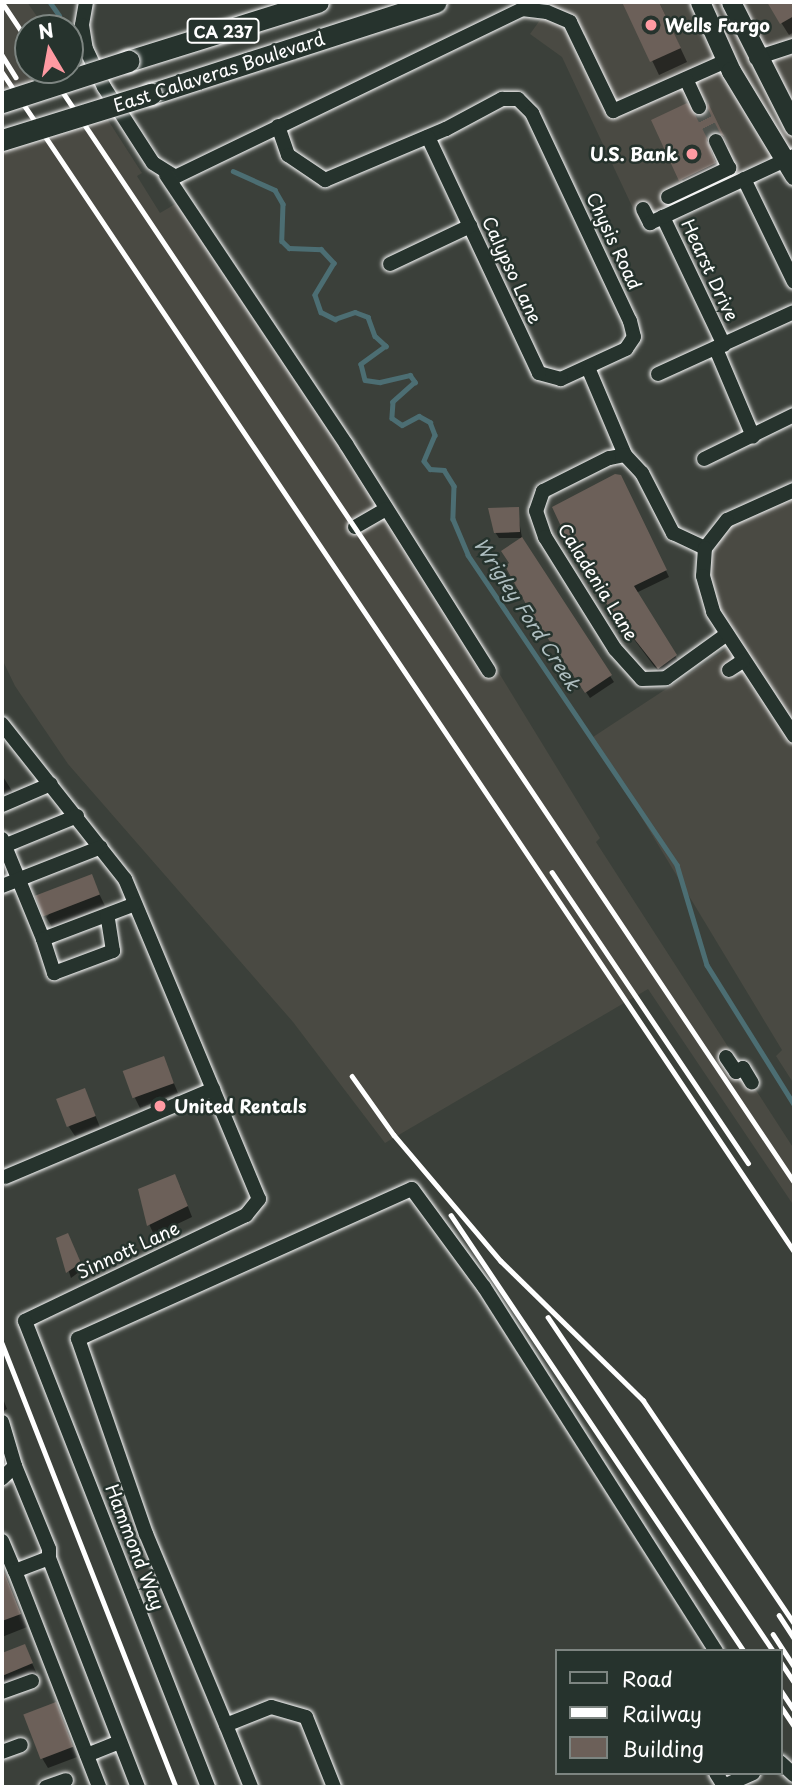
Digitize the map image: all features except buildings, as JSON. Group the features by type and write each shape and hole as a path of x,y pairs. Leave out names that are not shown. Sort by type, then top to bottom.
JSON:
{"highway":[{"name":"East Calaveras Boulevard","path":"2,102 318,2"},
{"name":"East Calaveras Boulevard","path":"2,140 436,2"}],"main road":[{"path":"700,2 726,61 791,164"},
{"path":"731,2 756,58 794,126"}],"street":[{"path":"86,2 82,25 86,49 148,156 166,174 489,671"},
{"path":"166,174 175,177 522,9 547,12 570,22 613,111 726,61"},
{"path":"756,58 794,46"},
{"path":"685,79 699,107"},
{"name":"Chysis Road","path":"278,127 288,155 325,180 428,137 502,99 518,99 532,113 634,337 614,358 589,370"},
{"name":"Calypso Lane","path":"428,137 540,373 561,379 589,370"},
{"path":"668,197 729,168 716,141"},
{"name":"Hearst Drive","path":"753,436 720,347 663,217 744,179 791,164"},
{"path":"744,179 794,282"},
{"path":"643,209 650,223 663,217"},
{"path":"390,264 470,226"},
{"path":"658,374 794,312"},
{"path":"589,370 625,455 642,473 673,533 705,548"},
{"path":"704,459 794,415"},
{"name":"Caladenia Lane","path":"625,455 609,458 543,491 536,511 545,537 615,649 642,679 666,678 727,634"},
{"path":"794,490 727,520 705,548 703,576 713,612 794,736"},
{"path":"355,527 386,509"},
{"path":"729,670 745,664"},
{"path":"2,724 125,879 213,1089 5,1177"},
{"path":"2,805 51,784"},
{"path":"77,816 3,843 43,939 54,973 113,951 107,915"},
{"path":"2,887 101,847"},
{"path":"43,939 135,904"},
{"path":"726,1057 736,1072 743,1068 752,1083"},
{"name":"Sinnott Lane","path":"25,1321 246,1215 259,1199 213,1089"},
{"path":"251,1787 146,1534 78,1339 412,1189 484,1287 715,1649"},
{"name":"Hammond Way","path":"25,1321 208,1787"},
{"path":"2,1422 15,1466 49,1549 48,1558 138,1787"},
{"path":"2,1478 15,1466"},
{"path":"2,1541 99,1787"},
{"path":"15,1571 48,1558"},
{"path":"2,1692 32,1681"},
{"path":"226,1725 271,1707 306,1717 334,1787"},
{"path":"87,1755 120,1742"},
{"path":"2,1752 21,1745"},
{"path":"782,1760 794,1774"},
{"path":"717,1775 724,1786 749,1775"},
{"path":"46,1787 66,1780"}],"shaded area":[{"path":"2,2 27,2 35,14 14,14 14,84 41,84 44,88 2,102"},
{"path":"553,2 794,2 794,147 638,219 562,57 530,34"},
{"path":"106,117 142,173 137,176 160,213 187,197 464,616 600,838 596,842 794,1149 794,1206 648,989 385,1143 293,1022 68,764 15,686 2,659 2,150"},
{"path":"794,490 794,1084 776,1056 782,1050 593,737 736,643 699,580 728,523"}],"waterway":[{"name":"Wrigley Ford Creek","path":"50,2 58,14"},
{"name":"Wrigley Ford Creek","path":"233,171 275,190 283,204 282,241 289,248 321,249 334,263 315,295 321,312 335,319 355,312 368,317 375,336 386,346 361,364 365,380 380,382 410,375 415,382 393,402 392,418 402,425 419,416 430,422 435,435 424,461 430,469 444,470 454,486 453,519 468,555 677,865 707,965 794,1104"}],"tunnel":[{"path":"699,107 716,141"}],"railway":[{"path":"2,2 14,20"},
{"path":"2,55 14,74"},
{"path":"2,72 794,1251"},
{"path":"57,84 794,1182"},
{"path":"552,872 748,1163"},
{"path":"352,1076 394,1135 501,1261 643,1400 794,1623"},
{"path":"451,1215 743,1649"},
{"path":"548,1317 772,1649"},
{"path":"2,1343 176,1787"},
{"path":"779,1615 794,1638"},
{"path":"773,1634 794,1666"},
{"path":"782,1664 794,1682"},
{"path":"782,1692 794,1710"},
{"path":"782,1708 794,1726"}],"place":[{"name":"Wells Fargo","path":"651,25"},
{"name":"U.S. Bank","path":"692,154"},
{"name":"United Rentals","path":"160,1106"}]}
